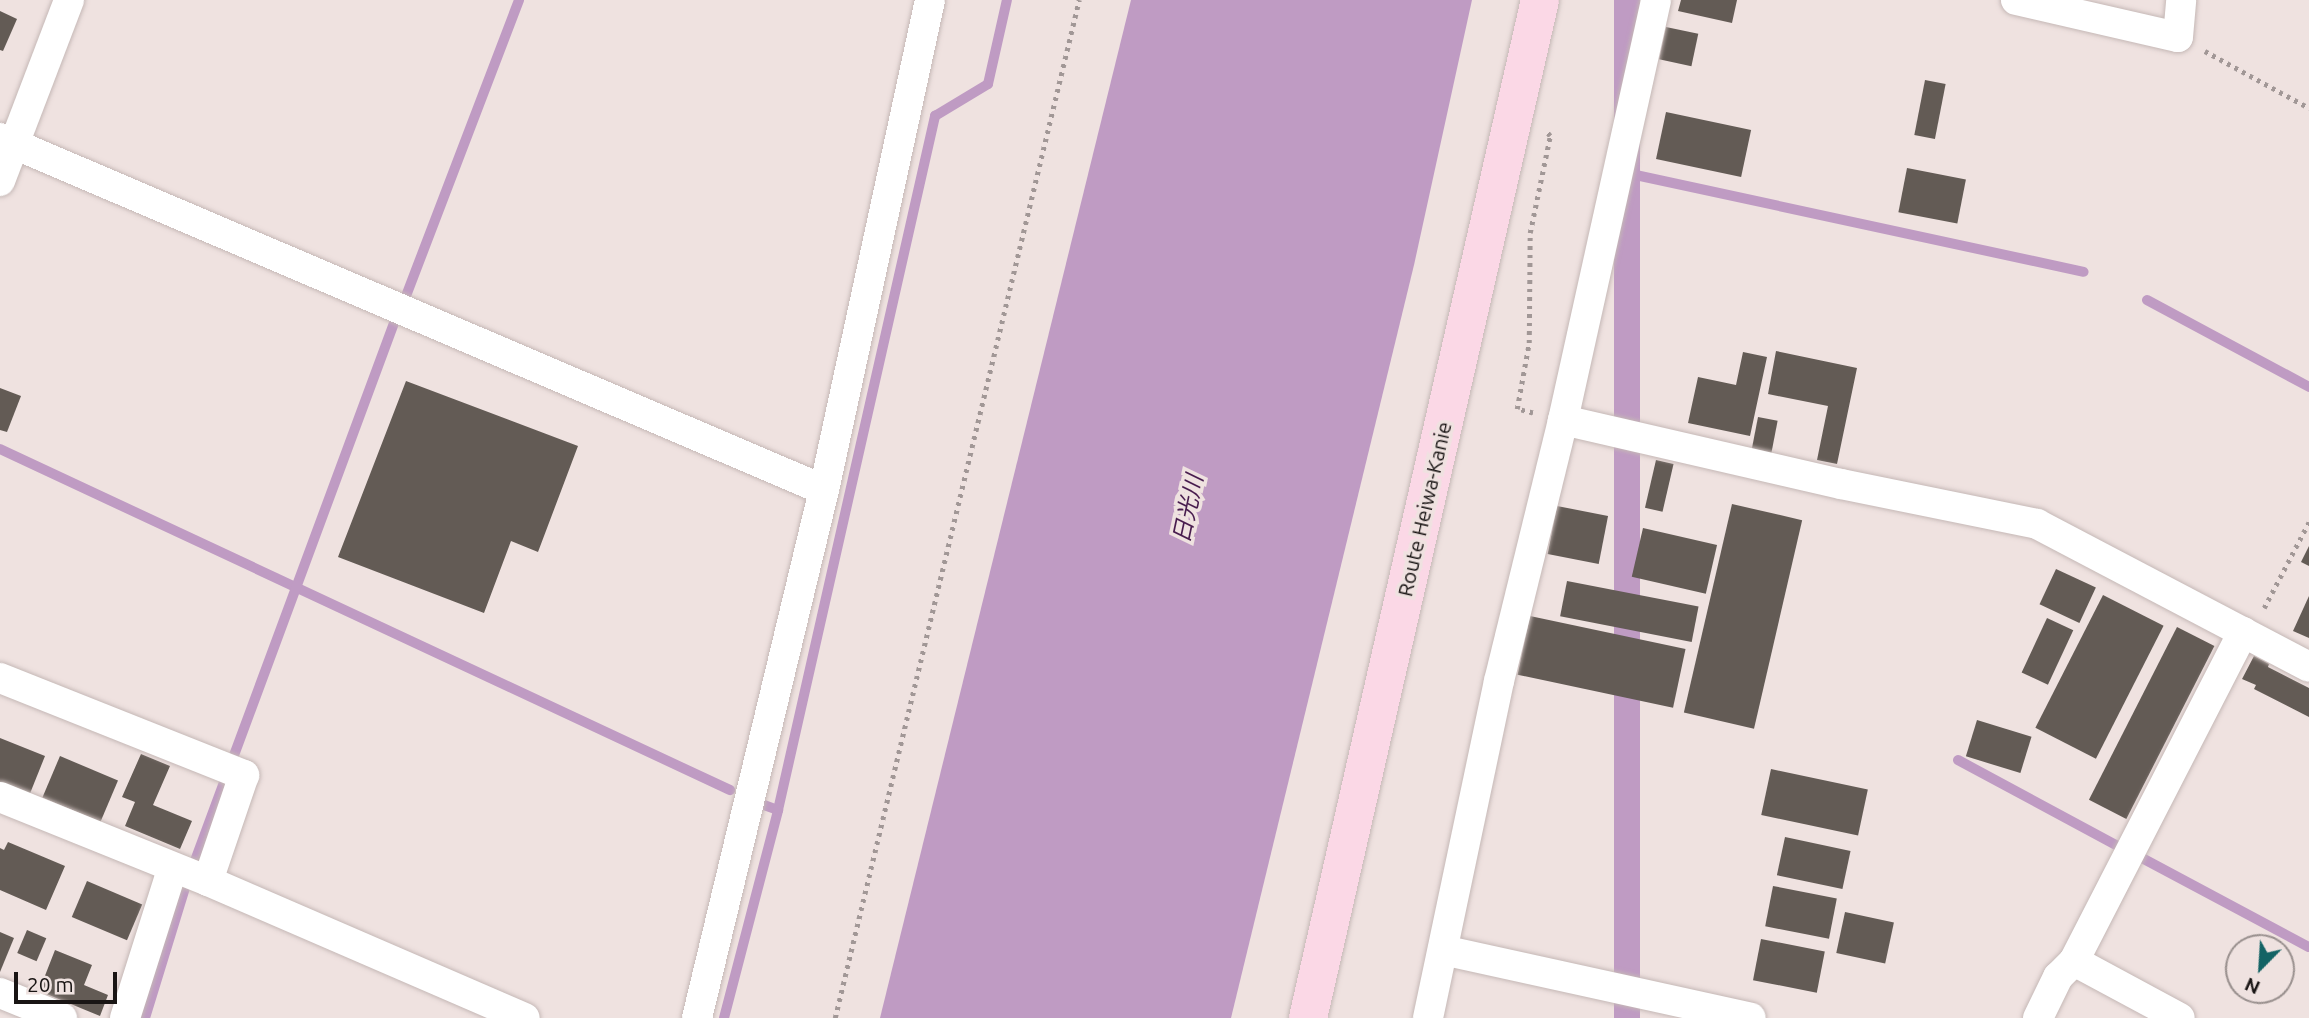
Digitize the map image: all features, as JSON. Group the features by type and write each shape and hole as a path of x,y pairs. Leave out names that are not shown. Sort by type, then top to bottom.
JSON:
{"main road":[{"name":"Route Heiwa-Kanie","path":"1308,1018 1540,0"}],"street":[{"path":"0,181 7,141 69,0"},
{"path":"697,1018 824,490 930,0"},
{"path":"1428,1018 1499,681 1563,420 1656,0"},
{"path":"2016,0 2178,37 2181,0"},
{"path":"7,141 824,490"},
{"path":"1563,420 1841,484 2037,524 2309,667"},
{"path":"2038,1018 2058,977 2074,961 2246,634"},
{"path":"0,678 232,771 208,881"},
{"path":"0,797 208,881 525,1018"},
{"path":"125,1018 173,867"},
{"path":"1443,950 1751,1018"},
{"path":"2074,961 2180,1018"},
{"path":"0,993 62,1018"}],"path":[{"path":"835,1018 1079,0"},
{"path":"2178,37 2309,108"},
{"path":"1517,409 1529,343 1530,233 1550,136 1518,94"},
{"path":"2246,634 2309,522"}],"water":[{"name":"日光川","path":"1131,0 1472,0 1414,265 1231,1018 880,1018"},
{"path":"1614,0 1640,0 1640,1018 1614,1018"}],"building":[{"path":"1681,0 1737,0 1732,23 1678,11"},
{"path":"0,11 17,19 3,51 0,50"},
{"path":"1666,27 1698,34 1691,66 1659,59"},
{"path":"1925,80 1946,84 1935,139 1914,135"},
{"path":"1666,112 1751,130 1741,177 1656,159"},
{"path":"1907,168 1966,179 1957,224 1898,212"},
{"path":"1776,351 1857,368 1837,464 1817,460 1828,406 1768,394"},
{"path":"1743,352 1767,357 1750,436 1688,423 1698,377 1736,385"},
{"path":"406,381 578,446 538,552 511,541 484,613 338,557"},
{"path":"0,388 21,396 7,432 0,430"},
{"path":"1758,417 1778,421 1771,453 1752,449"},
{"path":"1656,460 1674,464 1663,512 1645,508"},
{"path":"1732,504 1802,520 1754,729 1684,713"},
{"path":"1557,506 1608,516 1599,564 1548,554"},
{"path":"1643,528 1717,545 1706,594 1632,577"},
{"path":"2309,546 2309,566 2301,562"},
{"path":"2056,569 2096,588 2079,623 2040,604"},
{"path":"1567,581 1699,607 1692,642 1560,616"},
{"path":"2103,595 2164,626 2096,759 2035,728"},
{"path":"2309,596 2309,638 2293,631"},
{"path":"1530,616 1686,649 1673,708 1518,675"},
{"path":"2047,618 2073,630 2048,685 2022,672"},
{"path":"2177,627 2214,646 2126,819 2089,800"},
{"path":"2254,656 2269,664 2268,667 2309,688 2309,717 2254,689 2256,685 2242,679"},
{"path":"1977,720 2032,737 2020,773 1966,756"},
{"path":"0,738 45,756 29,796 0,784"},
{"path":"141,754 170,766 153,805 192,821 180,849 125,826 135,802 122,797"},
{"path":"60,756 118,781 100,822 42,797"},
{"path":"1771,769 1868,790 1858,836 1761,815"},
{"path":"1785,837 1851,851 1842,889 1777,875"},
{"path":"8,842 65,866 46,910 0,890 0,848 4,850"},
{"path":"87,881 142,904 127,940 72,917"},
{"path":"1773,886 1837,898 1829,939 1765,926"},
{"path":"1845,912 1894,922 1885,963 1836,953"},
{"path":"27,930 46,938 37,961 17,953"},
{"path":"0,932 14,938 0,972"},
{"path":"1761,939 1825,951 1817,993 1753,980"},
{"path":"55,950 92,965 84,985 108,995 100,1016 39,991"}],"waterway":[{"path":"406,296 519,0"},
{"path":"724,1018 778,810 935,116 988,84 1007,0"},
{"path":"1631,174 2083,272"},
{"path":"2147,300 2309,387"},
{"path":"145,1018 186,885 394,323"},
{"path":"0,449 730,790"},
{"path":"1958,760 2116,845"},
{"path":"764,805 778,810"},
{"path":"2142,858 2309,947"}]}
